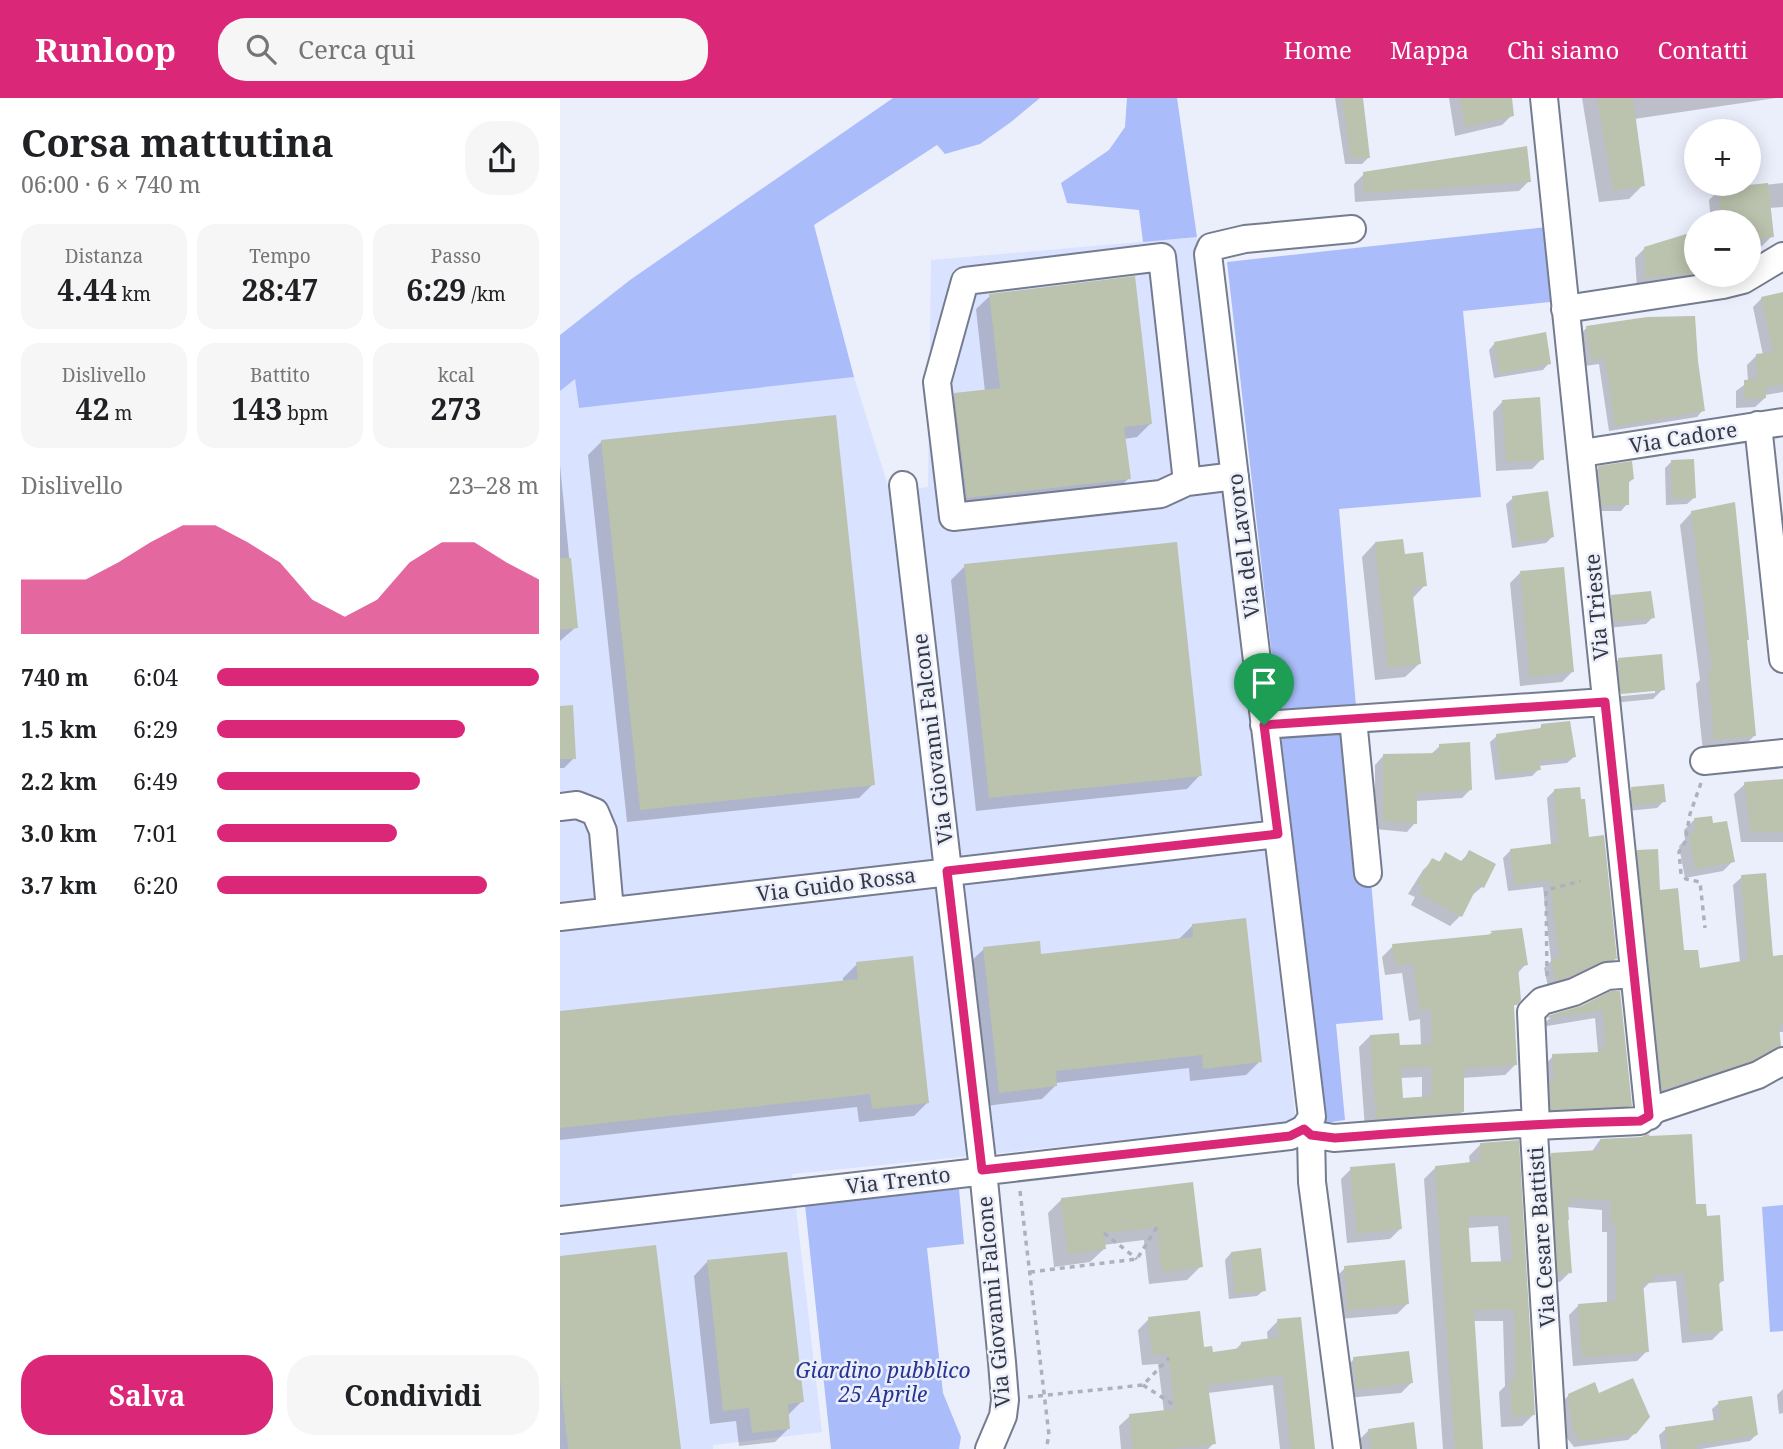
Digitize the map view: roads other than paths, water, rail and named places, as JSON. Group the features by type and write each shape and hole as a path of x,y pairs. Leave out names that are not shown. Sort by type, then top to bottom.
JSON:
{"street":[{"name":"Via Trieste","path":"1544,98 1649,1116"},
{"name":"Via del Lavoro","path":"1347,1449 1312,1182 1308,1132 1312,1117 1208,254 1212,247 1245,239 1352,229"},
{"path":"1565,309 1723,285 1743,280 1783,256"},
{"path":"1187,482 1162,257 965,281 937,382 953,517 1161,494 1187,482 1235,476"},
{"path":"1167,302 1213,298"},
{"path":"1770,424 1783,659"},
{"name":"Via Cadore","path":"1582,453 1770,424"},
{"name":"Via Giovanni Falcone","path":"903,485 982,1170 1005,1400 1003,1416 989,1449"},
{"path":"1264,725 1605,702"},
{"path":"1353,719 1368,873"},
{"path":"1704,761 1783,752"},
{"path":"560,807 577,805 595,812 603,831 610,911"},
{"name":"Via Guido Rossa","path":"560,917 1278,834"},
{"name":"Via Cesare Battisti","path":"1553,1449 1534,1133 1536,1126 1531,1012 1537,1004 1613,975 1633,974"},
{"name":"Via Trento","path":"560,1220 1308,1132 1335,1138 1518,1124 1536,1126 1640,1121 1657,1109 1758,1074 1783,1061"}],"park label":[{"name":"Giardino pubblico 25 Aprile","path":"883,1382"}]}
